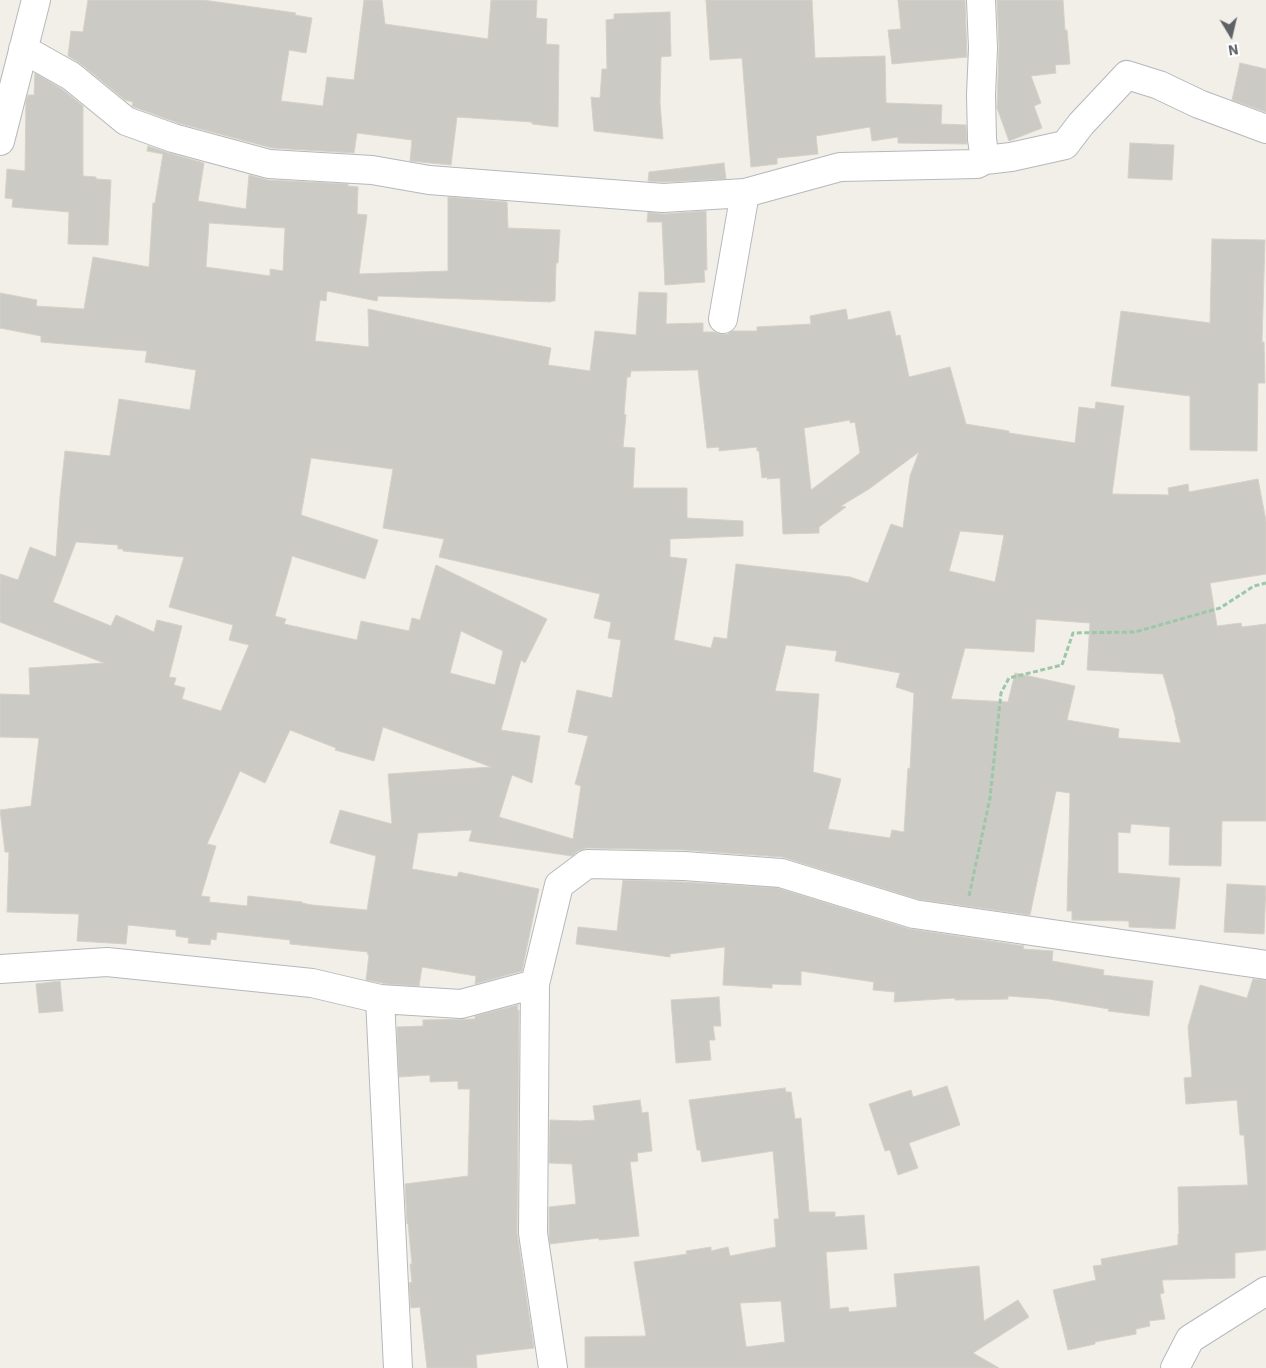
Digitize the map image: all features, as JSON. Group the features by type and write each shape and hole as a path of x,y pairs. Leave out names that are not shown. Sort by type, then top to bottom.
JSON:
{"street":[{"path":"0,141 36,0"},
{"path":"981,0 983,48 982,139 985,160"},
{"path":"23,49 71,76 126,121 173,138 269,164 372,170 429,180 663,198 745,193 840,167 977,164 985,160 1011,157 1065,145 1081,124 1127,75 1159,85 1199,104 1266,129"},
{"path":"723,319 745,193"},
{"path":"553,1368 533,1234 535,984 559,885 587,864 684,866 781,872 914,914 1266,965"},
{"path":"0,968 107,962 312,983 380,999 461,1004 535,984"},
{"path":"380,999 398,1368"},
{"path":"1175,1368 1190,1339 1266,1291"}],"path":[{"path":"963,921 990,798 1001,693 1009,678 1062,665 1073,632 1135,632 1220,608 1254,586 1266,583"}],"building":[{"path":"88,0 203,0 296,13 295,15 312,18 306,53 289,50 281,101 323,106 327,77 354,80 364,0 382,0 385,24 488,39 491,0 537,0 536,18 547,19 546,44 559,45 558,127 532,124 532,122 457,117 451,165 410,161 412,140 357,133 354,153 272,148 178,123 132,106 133,102 125,100 81,64 68,56 71,31 83,32"},
{"path":"706,0 812,0 815,58 885,56 886,103 942,105 941,124 966,125 967,144 898,143 898,137 872,141 870,127 816,136 818,154 777,158 777,164 751,167 742,58 710,60"},
{"path":"898,0 965,0 967,57 892,64 888,30 901,29"},
{"path":"997,0 1063,0 1070,64 1055,65 1056,73 1031,76 1041,103 1034,106 1042,128 1009,141 997,108 999,47"},
{"path":"670,12 671,56 661,57 660,103 663,139 594,131 591,97 600,98 602,69 607,69 606,20 614,19 614,14"},
{"path":"1240,63 1266,69 1266,112 1232,100"},
{"path":"35,73 62,89 83,106 83,176 111,180 108,245 68,244 69,212 12,207 13,199 5,198 7,169 25,171 26,101 28,95 34,95"},
{"path":"1130,143 1174,145 1172,180 1128,178"},
{"path":"148,146 204,163 198,201 246,209 249,175 268,180 348,184 348,186 358,187 357,214 367,215 359,274 448,271 448,197 507,202 508,228 560,230 558,263 556,263 555,301 378,296 377,301 327,291 326,301 320,300 315,341 369,347 368,309 551,348 548,365 590,371 595,331 636,335 639,292 667,293 666,324 703,323 703,332 721,334 728,334 732,331 757,331 757,327 811,324 810,316 846,309 848,320 890,311 896,336 900,335 909,377 950,367 966,424 1075,443 1079,407 1095,409 1096,402 1124,406 1112,494 1169,495 1168,488 1188,484 1189,492 1258,479 1266,521 1266,574 1210,583 1217,626 1241,623 1242,627 1266,624 1266,821 1222,821 1221,866 1169,865 1170,827 1131,824 1130,833 1118,832 1118,873 1180,878 1175,929 1129,927 1129,921 1072,920 1072,911 1067,911 1070,793 1056,791 1030,915 917,899 782,857 684,850 587,848 578,851 572,856 469,841 472,830 418,833 412,869 457,877 459,872 539,889 522,971 475,984 476,976 422,967 419,986 387,984 366,980 368,952 290,944 290,940 217,932 216,940 211,939 210,945 188,943 189,938 176,936 176,930 128,925 126,944 77,941 79,914 7,912 9,852 5,852 0,810 31,806 39,738 0,737 0,694 30,695 29,668 104,663 0,622 0,574 18,580 30,547 56,557 65,451 110,456 119,399 190,410 196,370 145,362 147,351 41,342 41,336 0,328 0,293 37,300 36,306 84,309 93,257 149,267 153,203 155,203 163,154 147,151","holes":["209,223 285,228 283,271 270,269 270,276 206,267","698,370 707,448 719,447 719,451 757,447 762,478 780,478 783,534 819,533 819,527 846,507 841,506 869,489 919,452 910,476 903,528 891,524 868,583 850,577 736,564 727,639 714,637 711,648 674,640 687,559 670,557 670,539 743,536 743,521 687,518 687,488 633,488 635,448 623,447 627,377 630,377 631,371","850,420 850,423 855,422 860,453 811,490 804,428","311,458 393,469 383,528 444,539 439,557 600,594 594,618 611,622 608,638 621,640 612,698 577,690 568,732 588,736 575,784 581,786 573,839 499,817 512,775 532,783 540,736 501,730 521,660 525,663 547,619 436,565 420,620 412,618 409,631 361,621 357,640 284,624 286,619 275,616 292,556 365,579 378,540 301,515","960,531 1004,535 995,582 949,571","76,542 118,545 118,549 123,549 123,551 184,557 169,607 233,625 229,640 249,645 221,711 182,699 185,688 174,685 176,678 169,677 182,626 157,620 154,632 116,615 111,626 53,602","1036,619 1090,623 1087,670 1163,674 1181,743 1118,738 1119,729 1067,720 1075,686 1015,673 1008,702 951,699 965,648 1034,652","461,631 503,651 495,685 450,673","786,645 837,651 835,661 900,673 896,687 914,693 904,832 892,830 890,838 828,829 841,779 813,772 819,694 775,691","383,727 491,767 388,774 392,824 340,810 330,843 376,856 367,910 248,896 247,906 209,902 210,897 201,896 216,846 207,844 240,771 265,783 290,730 336,748 335,750 374,761"]},
{"path":"724,163 726,179 648,181 649,172"},
{"path":"706,211 707,270 704,270 705,282 665,285 662,222 647,222 648,212 664,214"},
{"path":"1212,239 1265,240 1262,342 1264,342 1265,383 1258,383 1257,451 1190,450 1190,396 1111,386 1121,311 1210,323"},
{"path":"623,880 778,888 910,929 1024,946 1023,949 1053,951 1052,961 1104,970 1103,975 1153,981 1149,1016 1108,1011 1109,1009 1049,999 1008,996 1008,999 955,1000 955,998 894,1002 895,992 873,990 874,982 801,971 801,985 772,984 772,988 723,985 725,947 670,954 670,957 576,944 578,927 617,931"},
{"path":"1227,884 1266,886 1264,934 1224,932"},
{"path":"1253,979 1266,980 1266,1250 1235,1253 1235,1278 1162,1280 1164,1293 1160,1294 1165,1319 1149,1321 1150,1326 1136,1329 1136,1334 1095,1342 1095,1344 1068,1350 1053,1290 1096,1280 1093,1266 1102,1265 1101,1259 1178,1245 1178,1187 1248,1185 1244,1135 1240,1135 1237,1100 1186,1104 1184,1078 1192,1077 1188,1027 1200,985 1247,998"},
{"path":"60,981 63,1011 39,1013 36,984"},
{"path":"719,997 721,1026 713,1026 715,1040 709,1040 711,1060 676,1063 671,1000"},
{"path":"518,1005 517,1233 534,1348 476,1355 477,1368 427,1368 420,1307 411,1308 409,1283 412,1282 410,1264 412,1264 405,1184 468,1176 470,1089 458,1089 458,1081 430,1082 430,1075 399,1077 397,1027 423,1026 423,1020 475,1019 475,1016"},
{"path":"947,1086 960,1125 909,1143 918,1168 898,1175 890,1150 885,1151 869,1104 911,1090 913,1097"},
{"path":"785,1088 786,1092 791,1092 795,1119 801,1118 809,1212 835,1212 835,1217 864,1215 867,1249 826,1252 830,1309 848,1307 849,1312 897,1307 894,1274 979,1266 984,1321 1018,1300 1029,1317 973,1353 999,1368 585,1368 585,1337 646,1336 634,1262 687,1254 686,1251 711,1247 711,1251 728,1247 730,1256 776,1247 774,1219 779,1219 773,1151 702,1162 700,1150 697,1150 689,1100","holes":["781,1301 785,1342 746,1347 740,1303"]},
{"path":"640,1100 642,1113 648,1112 652,1151 637,1153 638,1161 630,1162 639,1236 599,1240 599,1238 550,1244 549,1207 576,1204 572,1164 549,1163 550,1120 595,1120 593,1106"}]}
